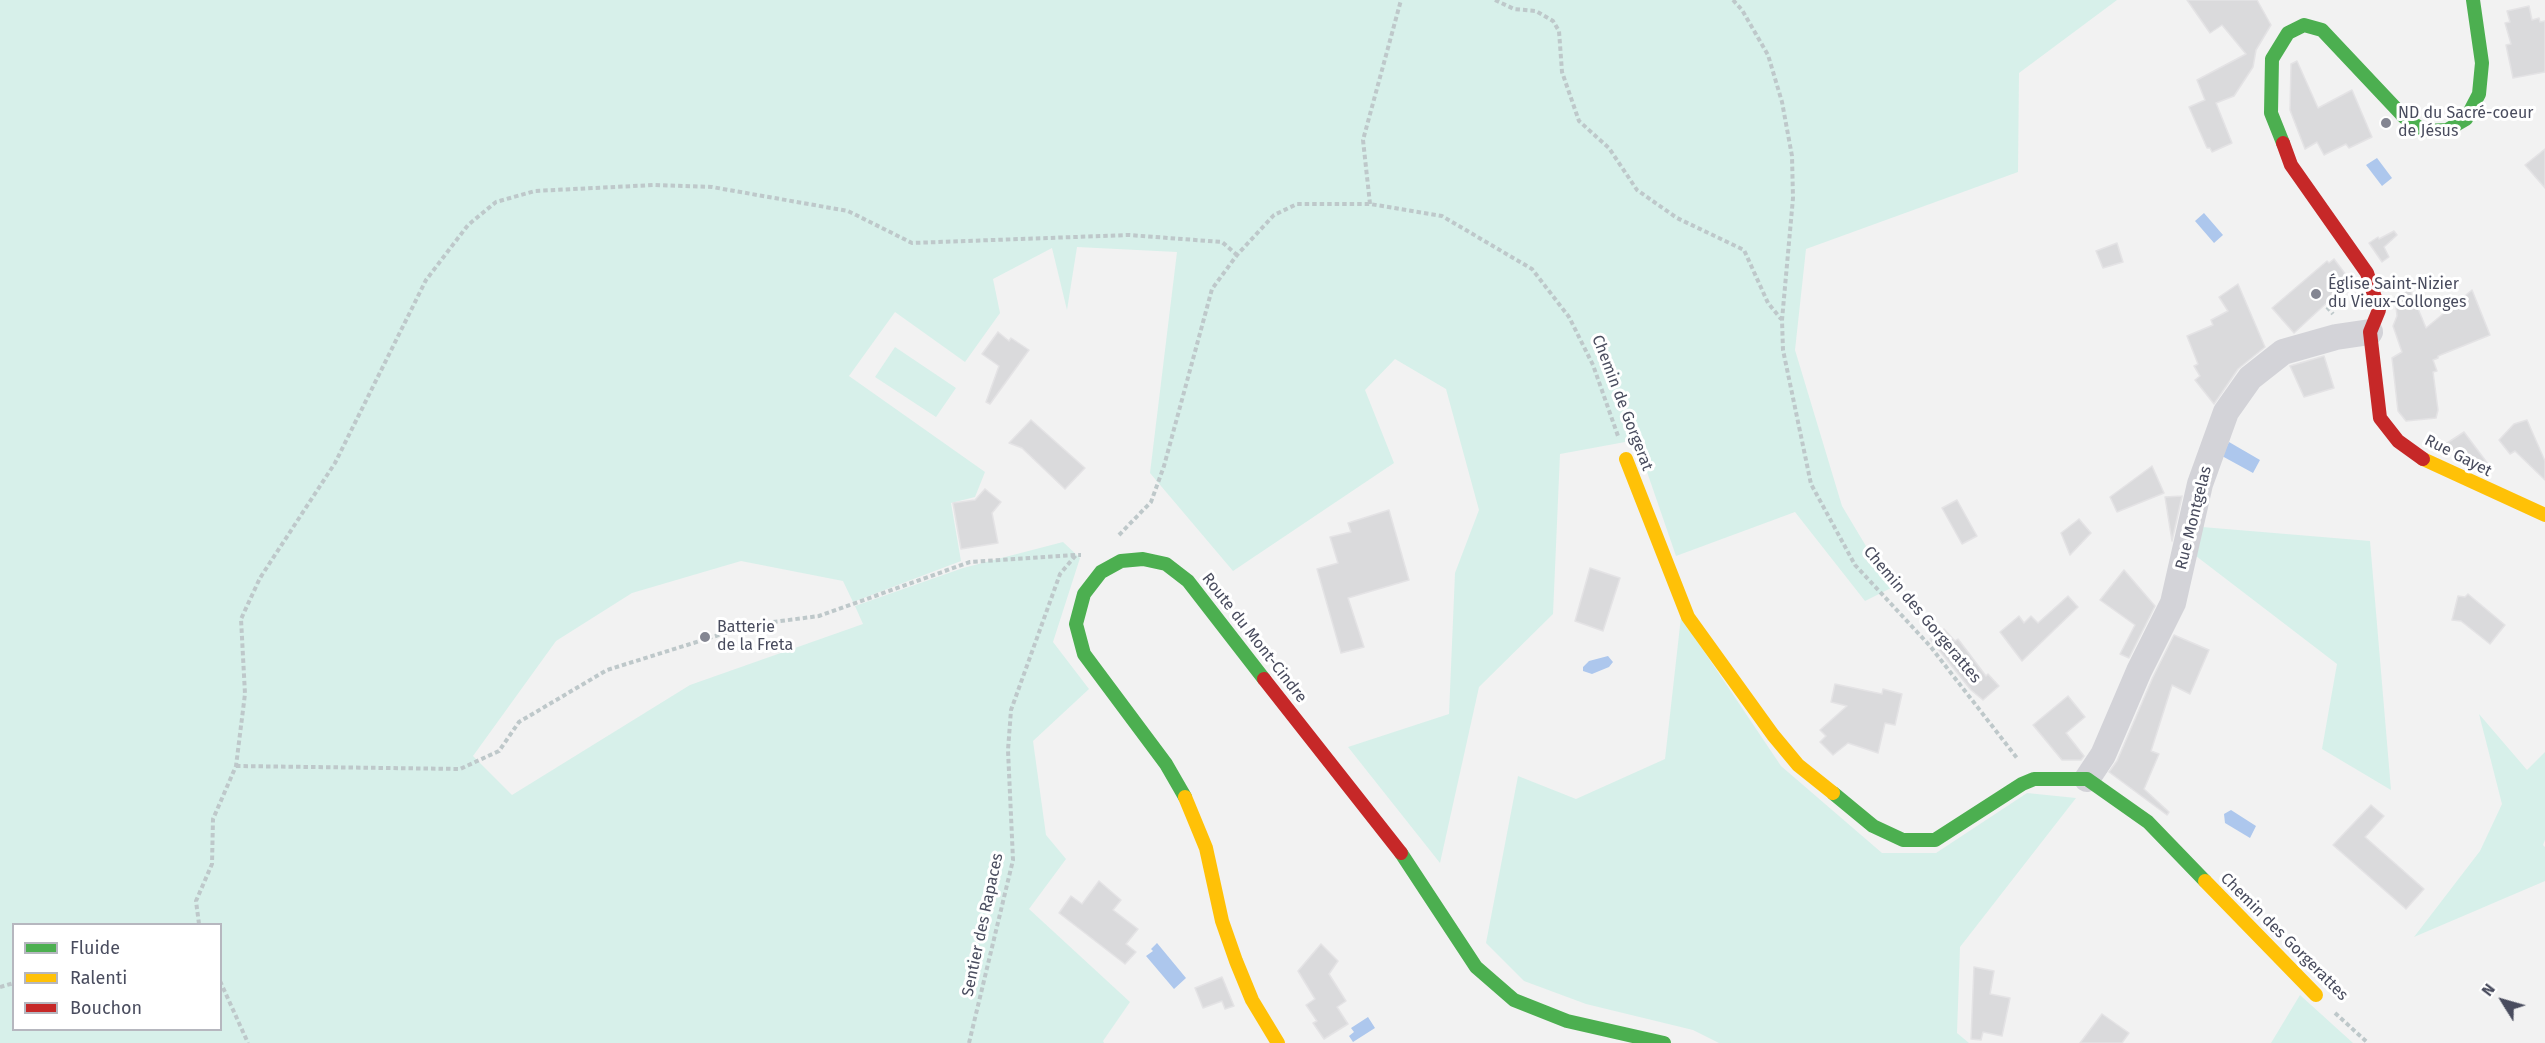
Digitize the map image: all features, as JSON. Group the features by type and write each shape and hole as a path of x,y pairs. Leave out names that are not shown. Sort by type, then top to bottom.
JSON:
{"street":[{"path":"2370,332 2379,310 2367,273 2291,165 2271,113 2272,59 2288,33 2304,26 2322,30 2404,117 2424,131 2447,130 2466,119 2479,94 2482,63 2473,0"},
{"name":"Rue Gayet","path":"2370,332 2380,418 2398,441 2429,464 2545,515"},
{"name":"Rue Montgelas","path":"2087,778 2103,755 2139,671 2173,603 2200,484 2226,412 2250,378 2283,352 2336,337 2370,332"},
{"name":"Chemin de Gorgerat","path":"1626,459 1688,617 1773,735 1798,765 1873,826 1903,840 1935,840 2022,784 2034,779"},
{"name":"Route du Mont-Cindre","path":"1278,1043 1252,1000 1236,961 1222,921 1206,848 1188,803 1166,764 1084,654 1076,624 1084,594 1101,572 1121,561 1143,559 1166,564 1188,581 1413,869 1476,967 1514,1000 1567,1021 1664,1043"},
{"path":"2034,779 2087,778"},
{"name":"Chemin des Gorgerattes","path":"2087,778 2148,822 2316,995"}],"path":[{"path":"1370,204 1363,140 1401,0"},
{"path":"1496,0 1514,9 1536,11 1552,21 1559,31 1562,72 1579,121 1609,148 1637,190 1677,218 1744,250 1768,303 1782,320"},
{"name":"Chemin des Gorgerattes","path":"1733,0 1742,10 1768,55 1782,102 1792,156 1793,198 1782,320 1783,350 1811,484 1855,565 1930,646 2034,779"},
{"path":"199,923 196,901 212,864 213,819 236,766 245,694 241,619 255,588 335,463 426,280 468,225 496,202 535,191 653,185 712,187 848,211 912,243 1129,236 1222,242 1237,255"},
{"name":"Chemin de Gorgerat","path":"1111,541 1151,502 1164,466 1212,289 1237,255 1274,215 1297,204 1370,204 1442,216 1532,269 1569,317 1593,365 1626,459"},
{"path":"2327,307 2335,316"},
{"path":"236,766 460,769 499,751 519,722 607,670 751,626 819,616 970,562 1085,554"},
{"name":"Sentier des Rapaces","path":"969,1043 1013,860 1008,750 1011,710 1060,574 1076,555"},
{"path":"222,985 248,1043"},
{"name":"Chemin des Gorgerattes","path":"2316,995 2368,1043"}],"green space":[{"path":"0,0 2117,0 2019,73 2018,172 1806,249 1795,350 1842,506 1891,588 1865,601 1795,512 1676,556 1636,440 1560,454 1553,614 1479,687 1440,863 1348,747 1449,714 1455,573 1479,510 1446,389 1395,359 1365,390 1394,463 1233,571 1150,473 1177,252 1077,247 1067,310 1052,248 993,279 1000,313 965,362 895,312 849,376 985,472 975,497 951,503 961,561 853,602 843,581 741,561 632,593 556,641 473,756 512,795 690,685 863,624 855,606 963,568 1063,542 1080,558 1053,642 1089,689 1033,741 1046,835 1066,859 1029,909 1130,1002 1103,1041 1104,1043 0,1043"},
{"path":"895,347 956,388 936,417 875,377"},
{"path":"2202,527 2370,541 2391,790 2322,749 2337,664 2196,556"},
{"path":"1681,617 1781,766 1882,853 1936,853 2027,793 2076,798 1960,947 1957,1033 1969,1043 1719,1043 1693,1030 1586,1004 1524,981 1486,943 1518,776 1576,799 1665,759"},
{"path":"2479,714 2527,770 2545,752 2545,840 2543,845 2545,847 2545,881 2414,937 2480,851 2502,804"},
{"path":"2300,995 2353,1043 2271,1043"}],"water":[{"path":"2377,158 2392,178 2382,186 2366,165"},
{"path":"2204,213 2223,235 2214,243 2195,221"},
{"path":"2229,442 2260,460 2253,473 2222,456"},
{"path":"1608,656 1613,662 1609,667 1592,674 1583,671 1583,667 1589,661"},
{"path":"2231,810 2256,826 2250,838 2225,823 2224,814"},
{"path":"1157,943 1186,978 1174,989 1146,956 1153,951 1151,949"},
{"path":"1368,1017 1375,1028 1353,1042 1349,1036 1354,1032 1351,1028"}],"building":[{"path":"2187,0 2257,0 2271,25 2256,50 2253,67 2234,96 2216,103 2232,143 2212,152 2210,148 2207,148 2189,107 2205,100 2197,80 2246,54 2222,25 2210,33"},
{"path":"2529,6 2532,20 2539,18 2540,22 2545,21 2545,72 2513,78 2506,45 2511,44 2505,23 2510,22 2507,11"},
{"path":"2297,61 2318,108 2352,90 2372,137 2349,148 2346,144 2324,155 2317,142 2305,149 2290,110 2291,64"},
{"path":"2545,149 2545,188 2525,165"},
{"path":"2394,231 2397,235 2384,247 2389,257 2382,262 2369,243"},
{"path":"2117,243 2123,262 2103,268 2096,251"},
{"name":"Église Saint-Nizier du Vieux-Collonges","path":"2334,259 2349,279 2343,294 2332,298 2294,333 2272,308 2327,261 2329,263"},
{"path":"2238,284 2265,347 2238,369 2214,404 2195,380 2200,376 2194,366 2198,364 2187,336 2213,325 2211,320 2228,311 2219,297"},
{"path":"2410,289 2426,328 2472,290 2490,335 2433,360 2437,371 2433,372 2438,410 2436,418 2406,421 2398,411 2392,358 2402,352 2393,326 2397,316 2395,297"},
{"path":"998,332 1009,341 1011,338 1029,350 990,404 986,402 999,366 982,354"},
{"path":"2324,356 2334,388 2304,397 2290,366"},
{"path":"1031,420 1085,468 1065,489 1022,448 1009,443"},
{"path":"2527,420 2545,461 2545,480 2515,451 2510,454 2499,440 2514,424"},
{"path":"2464,432 2488,464 2485,468 2441,447"},
{"path":"2152,466 2164,493 2117,512 2110,497"},
{"path":"985,489 1001,502 992,513 998,543 961,549 953,503 975,500"},
{"path":"2182,496 2172,541 2165,497"},
{"path":"1957,500 1977,536 1962,544 1942,508"},
{"path":"1389,510 1409,580 1348,598 1364,647 1341,653 1317,569 1338,563 1330,537 1351,532 1348,523"},
{"path":"2079,519 2091,533 2070,555 2061,533"},
{"path":"1590,568 1620,578 1603,631 1575,621"},
{"path":"2124,570 2155,606 2129,658 2120,654 2135,625 2100,600"},
{"path":"2468,594 2505,625 2490,644 2461,621 2452,620 2458,596 2465,597"},
{"path":"2068,596 2078,607 2022,661 2000,632 2019,616 2024,623 2031,616 2038,623"},
{"path":"1944,629 1955,641 1958,639 1986,676 1988,674 1999,686 1983,700 1971,690 1930,639"},
{"path":"2174,635 2209,650 2190,694 2172,685 2151,751 2159,754 2144,789 2169,812 2167,815 2109,772 2117,761 2153,677"},
{"path":"1835,684 1882,694 1883,689 1902,694 1895,725 1885,723 1878,753 1848,743 1833,755 1820,742 1826,736 1820,730 1847,706 1831,702"},
{"path":"2068,696 2085,717 2066,733 2084,756 2081,760 2062,760 2033,725"},
{"path":"2371,805 2384,816 2365,837 2424,889 2406,909 2333,845"},
{"path":"1099,881 1121,900 1113,910 1138,929 1126,944 1136,952 1125,964 1059,913 1071,896 1082,904"},
{"path":"1321,944 1338,961 1329,974 1346,1001 1337,1007 1348,1024 1324,1039 1313,1023 1317,1021 1306,1005 1315,999 1298,971"},
{"path":"1974,967 1994,971 1990,994 2010,998 2002,1036 1983,1032 1981,1040 1971,1039"},
{"path":"1222,977 1234,1006 1225,1009 1222,1001 1203,1008 1195,988"},
{"path":"2102,1014 2129,1033 2122,1043 2080,1043"}],"traffic: fast":[{"path":"2283,143 2271,113 2272,59 2288,33 2304,25 2322,30 2404,117 2424,131 2447,130 2466,119 2479,94 2482,63 2473,0"},
{"path":"1185,797 1166,764 1084,654 1076,624 1084,594 1101,572 1121,561 1143,559 1166,564 1188,581 1264,679"},
{"path":"1833,793 1873,826 1903,840 1935,840 2022,784 2034,779 2087,779 2148,822 2205,881"},
{"path":"1401,853 1476,967 1514,1000 1567,1021 1664,1043"}],"traffic: slow":[{"path":"1626,459 1688,617 1773,735 1798,765 1833,793"},
{"path":"2423,459 2545,515"},
{"path":"1185,797 1206,848 1222,921 1236,961 1252,1000 1278,1043"},
{"path":"2205,881 2316,995"}],"traffic: jam":[{"path":"2283,143 2291,165 2367,273 2379,310 2370,332 2380,418 2398,441 2423,459"},
{"path":"1264,679 1401,853"}],"place":[{"name":"ND du Sacré-coeur de Jésus","path":"2386,123"},
{"name":"Église Saint-Nizier du Vieux-Collonges","path":"2316,294"},
{"name":"Batterie de la Freta","path":"705,637"}]}
